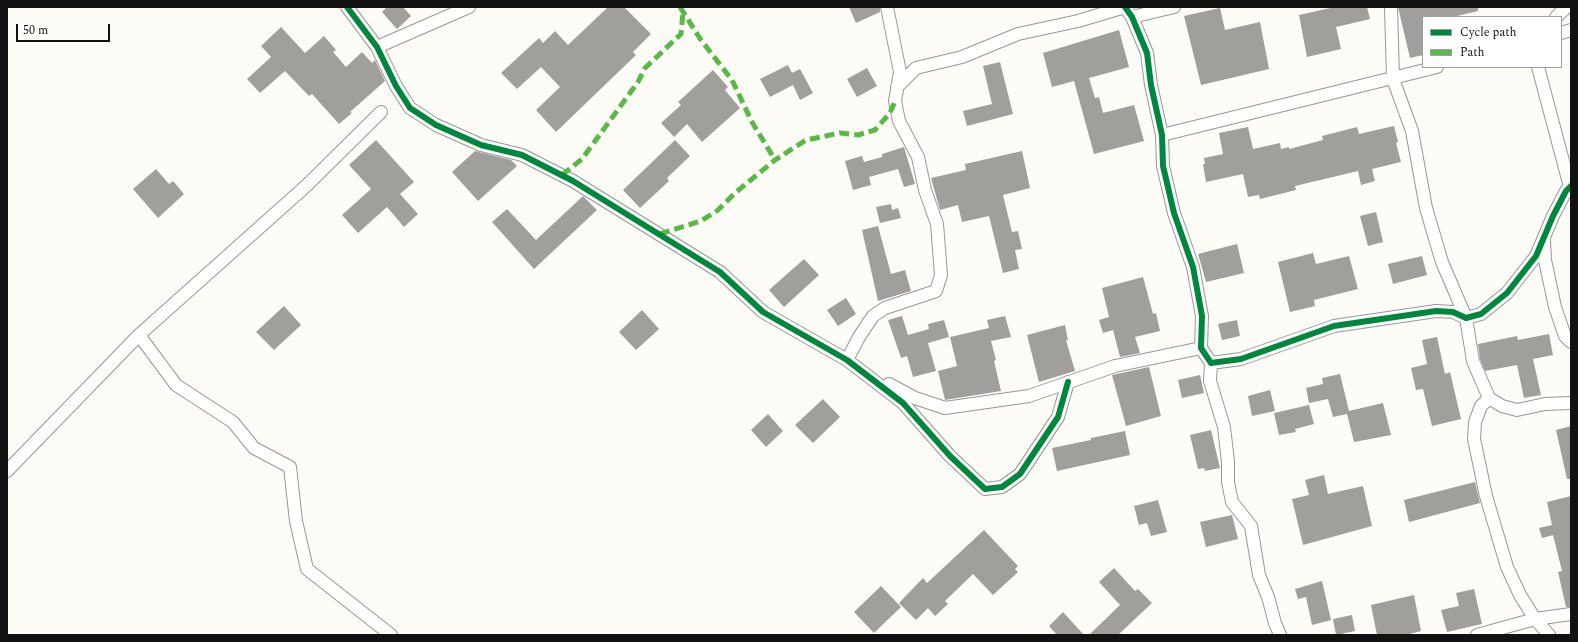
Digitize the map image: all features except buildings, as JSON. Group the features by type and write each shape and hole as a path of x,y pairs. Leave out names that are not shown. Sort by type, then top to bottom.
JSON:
{"street":[{"path":"347,7 377,47 396,86 410,108 443,128 481,145 522,155 573,181 720,272 763,312 847,360 865,372 903,403 950,456 985,489 1002,487 1020,474 1058,417 1068,382"},
{"path":"377,47 468,7"},
{"path":"847,360 859,337 873,316 885,308 936,291 941,275 937,224 925,190 918,157 899,121 895,101 896,87 900,72 886,7"},
{"path":"896,87 916,68 962,56 1018,34 1078,21 1125,7 1132,17 1147,53 1151,85 1162,135 1163,166 1174,213 1193,267 1202,316 1201,348 1212,363 1210,381 1224,427 1228,462 1228,482 1232,502 1251,526 1259,575 1280,635"},
{"path":"1132,17 1174,7"},
{"path":"1391,7 1393,79 1412,131 1426,208 1442,262 1466,318 1473,361 1490,398 1502,406 1517,410 1546,404 1571,403"},
{"path":"1557,16 1567,7"},
{"path":"1162,135 1433,68"},
{"path":"1212,363 1242,359 1334,326 1436,311 1453,312 1466,318 1481,314 1507,294 1536,256 1553,216 1566,192 1571,186 1538,68"},
{"path":"7,471 139,335 306,186 381,112"},
{"path":"1544,237 1545,260 1555,307 1565,336 1571,342"},
{"path":"139,335 176,385 233,422 254,448 290,467 296,521 307,569 391,635"},
{"path":"865,372 915,398 945,408 1030,396 1115,366 1201,348"},
{"path":"1490,398 1481,406 1475,422 1474,439 1478,463 1507,567 1520,596 1535,619 1549,635"},
{"path":"1477,635 1535,619 1571,614"}],"marked path":[{"path":"680,7 701,40 732,80 752,122 775,160"},
{"path":"562,175 582,159 638,82 645,68 681,34 683,12"},
{"path":"660,234 701,221 718,210 735,193 775,160 806,140 840,133 858,135 875,130 890,113 895,101"}],"cycle path":[{"path":"347,7 377,47 396,86 410,108 436,125 481,145 522,155 573,181 720,272 763,312 847,360 903,403 950,456 985,489 1002,487 1020,474 1058,417 1068,382"},
{"path":"1125,7 1132,17 1147,53 1151,85 1162,135 1163,166 1174,213 1193,267 1202,316 1201,348 1211,363 1241,359 1334,326 1436,311 1453,312 1466,318 1481,314 1507,293 1536,256 1553,216 1566,191 1571,186"}]}
